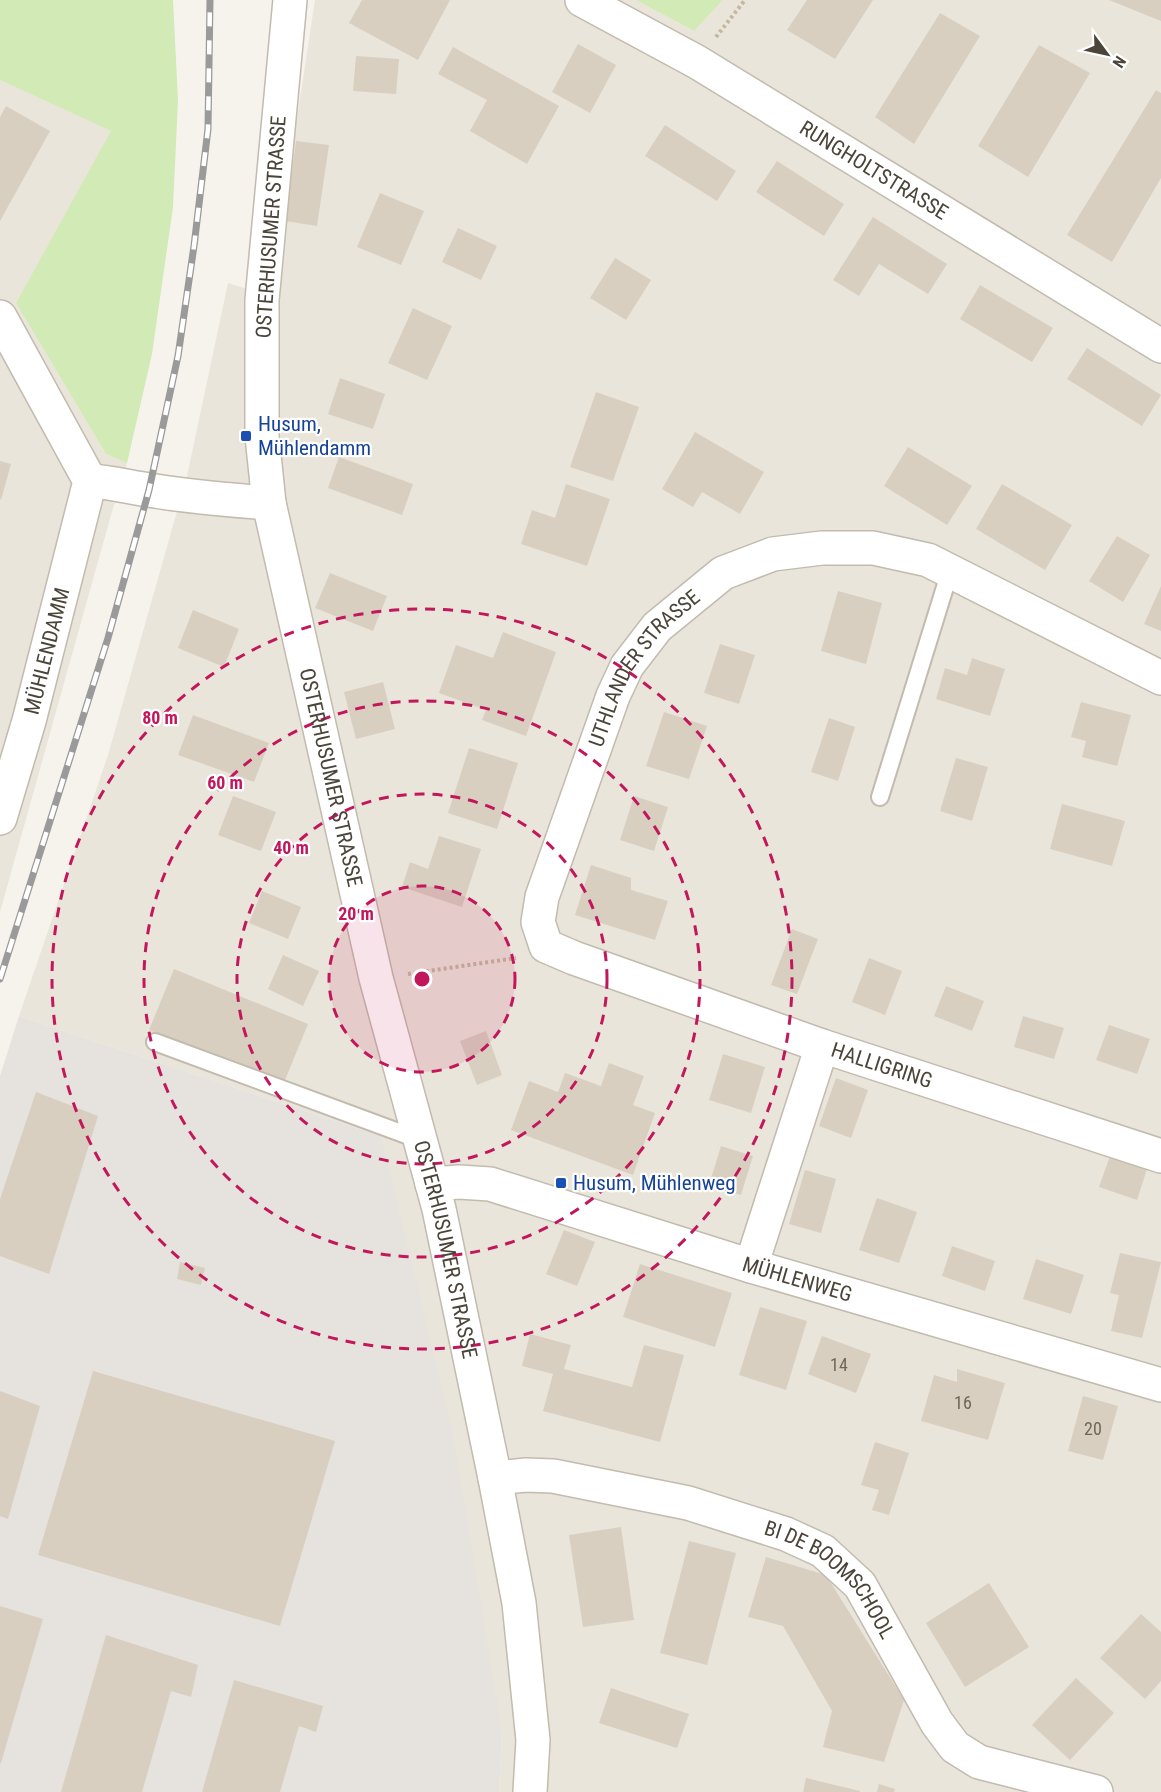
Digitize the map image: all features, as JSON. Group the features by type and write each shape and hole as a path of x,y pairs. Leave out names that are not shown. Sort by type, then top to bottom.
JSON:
{"street":[{"name":"OSTERHUSUMER STRASSE","path":"291,0 262,300 262,436 269,503 376,978 439,1209 495,1478 519,1603 532,1740 530,1792"},
{"name":"RUNGHOLTSTRASSE","path":"582,0 697,62 1161,346"},
{"path":"0,317 90,481 111,482 149,490 219,499 269,503"},
{"name":"MÜHLENDAMM","path":"0,818 29,722 90,481"},
{"name":"UTHLANDER STRASSE","path":"546,946 538,922 542,897 612,696 627,666 657,627 723,573 773,554 822,548 873,548 928,560 1161,678"},
{"path":"546,946 822,1046"},
{"name":"HALLIGRING","path":"751,1266 822,1046 1161,1156"},
{"name":"MÜHLENWEG","path":"432,1184 459,1182 490,1184 751,1266 1161,1385"},
{"name":"BI DE BOOMSCHOOL","path":"495,1478 526,1475 553,1476 688,1503 786,1534 823,1551 860,1586 937,1723 955,1747 979,1762 1096,1792"}],"lane":[{"path":"880,797 950,571"},
{"path":"154,1042 420,1140"}],"path":[{"path":"697,62 745,0"},
{"path":"376,978 533,956 546,946"}],"shaded area":[{"path":"315,0 636,0 694,31 723,0 1161,0 1161,1792 499,1792 502,1733 381,1136 19,1016 108,755 187,476 228,283 270,296"},
{"path":"0,80 112,131 16,303 106,454 127,463 0,912"},
{"path":"19,1016 381,1136 452,1430 502,1733 499,1792 0,1792 0,1076"}],"green space":[{"path":"0,0 173,0 178,100 173,207 152,354 127,463 106,454 16,303 111,131 0,80"},
{"path":"636,0 723,0 694,31"}],"building":[{"path":"362,0 450,0 418,60 349,23"},
{"path":"807,0 873,0 835,59 787,30"},
{"path":"1109,0 1161,0 1161,21"},
{"path":"940,13 980,36 914,144 875,117"},
{"path":"578,44 616,65 590,113 552,92"},
{"path":"1039,45 1090,73 1028,177 978,146"},
{"path":"453,47 559,106 527,164 470,131 487,100 438,74"},
{"path":"356,56 399,59 396,94 353,91"},
{"path":"1156,90 1161,93 1161,178 1112,262 1067,235"},
{"path":"6,106 50,131 0,221 0,117"},
{"path":"665,125 736,171 717,201 645,156"},
{"path":"296,141 329,145 317,226 285,221"},
{"path":"777,161 844,204 824,236 756,192"},
{"path":"380,193 424,211 401,265 357,247"},
{"path":"873,217 947,264 928,294 879,264 859,296 833,280"},
{"path":"458,228 497,246 481,280 442,262"},
{"path":"615,258 651,280 626,320 590,298"},
{"path":"980,285 1053,328 1032,362 960,319"},
{"path":"413,308 452,326 427,380 388,363"},
{"path":"1087,348 1161,395 1142,426 1067,379"},
{"path":"340,378 385,394 373,429 328,414"},
{"path":"596,392 639,407 613,481 570,467"},
{"path":"695,432 764,472 740,514 702,492 693,507 662,489"},
{"path":"908,447 972,486 947,525 884,486"},
{"path":"339,457 413,484 402,515 328,488"},
{"path":"0,461 11,464 1,500 0,499"},
{"path":"566,484 610,499 587,566 521,544 532,510 555,518"},
{"path":"1002,484 1072,525 1045,570 976,529"},
{"path":"1117,536 1150,555 1123,602 1089,581"},
{"path":"330,573 387,596 373,631 315,608"},
{"path":"1161,586 1161,631 1144,624"},
{"path":"838,591 882,603 866,664 821,651"},
{"path":"193,610 239,629 224,667 178,648"},
{"path":"503,632 556,652 526,736 482,720 486,710 439,693 456,645 493,658"},
{"path":"720,644 755,655 739,704 704,693"},
{"path":"972,658 1005,669 990,716 936,699 945,668 967,675"},
{"path":"383,682 395,729 356,739 344,692"},
{"path":"1081,702 1131,715 1117,766 1082,757 1086,741 1071,737"},
{"path":"664,712 707,726 689,779 646,766"},
{"path":"193,715 269,743 254,782 178,755"},
{"path":"829,718 855,727 838,781 811,772"},
{"path":"469,748 518,763 497,829 448,813"},
{"path":"956,758 988,767 972,821 940,811"},
{"path":"233,796 276,812 261,851 218,835"},
{"path":"634,796 668,807 654,851 620,840"},
{"path":"1062,804 1125,821 1112,866 1050,849"},
{"path":"439,836 481,849 462,907 402,887 410,862 428,869"},
{"path":"591,865 631,878 631,890 668,901 655,940 575,915"},
{"path":"262,891 301,907 288,939 249,923"},
{"path":"792,929 818,939 797,994 771,985"},
{"path":"283,955 319,971 303,1006 268,989"},
{"path":"869,958 902,971 885,1015 852,1002"},
{"path":"174,969 308,1024 283,1085 149,1030"},
{"path":"946,986 984,1001 972,1031 934,1016"},
{"path":"1023,1016 1064,1028 1054,1059 1014,1047"},
{"path":"1109,1025 1150,1039 1137,1074 1096,1060"},
{"path":"486,1031 502,1075 477,1085 460,1041"},
{"path":"723,1054 765,1067 751,1113 709,1100"},
{"path":"609,1063 644,1076 633,1105 655,1113 633,1175 511,1130 529,1081 558,1092 565,1073 601,1086"},
{"path":"836,1078 868,1090 851,1138 819,1126"},
{"path":"36,1092 98,1116 49,1274 0,1256 0,1199"},
{"path":"721,1146 753,1156 741,1195 709,1185"},
{"path":"1110,1156 1147,1169 1137,1200 1099,1187"},
{"path":"805,1170 836,1179 821,1233 789,1224"},
{"path":"877,1198 917,1212 899,1263 859,1250"},
{"path":"564,1230 595,1242 577,1286 546,1274"},
{"path":"952,1246 995,1261 985,1291 942,1276"},
{"path":"1120,1253 1161,1262 1142,1338 1111,1331 1119,1295 1110,1293"},
{"path":"1036,1259 1084,1275 1071,1314 1023,1299"},
{"path":"180,1262 205,1268 201,1285 177,1279"},
{"path":"640,1264 732,1293 715,1347 623,1317"},
{"path":"760,1307 807,1321 786,1390 739,1375"},
{"path":"530,1334 571,1345 564,1369 632,1387 644,1345 684,1355 660,1442 543,1411 553,1374 522,1366"},
{"path":"822,1336 871,1354 856,1393 808,1374"},
{"path":"957,1369 1005,1383 988,1440 921,1421 934,1375 957,1382"},
{"path":"93,1371 335,1441 280,1626 38,1555"},
{"path":"0,1391 40,1406 8,1519 0,1516"},
{"path":"1083,1396 1118,1406 1103,1460 1068,1451"},
{"path":"875,1442 909,1453 889,1515 872,1510 879,1490 861,1485"},
{"path":"621,1527 634,1620 583,1627 569,1535"},
{"path":"689,1541 736,1553 707,1665 660,1653"},
{"path":"766,1557 826,1575 904,1700 884,1762 823,1747 832,1711 783,1626 748,1617"},
{"path":"989,1583 1029,1647 965,1687 926,1623"},
{"path":"0,1606 43,1619 1,1763 0,1763"},
{"path":"1141,1614 1161,1632 1161,1681 1145,1699 1100,1658"},
{"path":"106,1635 198,1665 191,1697 171,1691 142,1792 61,1792"},
{"path":"1076,1678 1114,1713 1070,1760 1032,1725"},
{"path":"234,1680 323,1706 316,1732 299,1726 280,1792 202,1792"},
{"path":"611,1688 689,1714 677,1748 599,1723"},
{"path":"806,1778 860,1791 860,1792 803,1792"},
{"path":"879,1784 895,1789 894,1792 877,1792"}],"railway":[{"path":"0,979 108,638 149,490 178,356 208,129 210,0"}],"place":[{"name":"Husum, Mühlendamm","path":"246,436"},
{"name":"Husum, Mühlenweg","path":"561,1183"}]}
